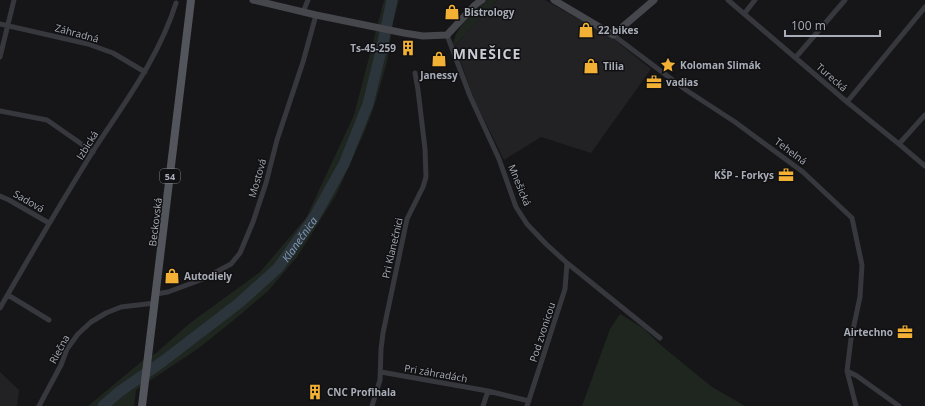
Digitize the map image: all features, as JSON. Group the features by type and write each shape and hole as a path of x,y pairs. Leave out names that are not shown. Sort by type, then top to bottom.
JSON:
{"main road":[{"name":"Beckovská","path":"143,402 191,0"}],"street":[{"path":"0,57 14,0"},
{"path":"253,0 316,15 423,36 447,35 475,5 482,0"},
{"path":"303,12 308,0"},
{"name":"Tehelná","path":"554,0 613,35 686,90 734,122 802,172 852,218 862,265 860,297 851,339 847,371 856,406"},
{"path":"613,35 654,0"},
{"name":"Turecká","path":"728,0 847,102 925,166"},
{"path":"744,14 755,0"},
{"path":"796,57 845,0"},
{"name":"Izbická","path":"0,308 49,223 145,72 171,20 176,3"},
{"path":"847,102 925,7"},
{"name":"Mostová","path":"156,299 168,292 203,279 231,264 240,253 253,222 266,183 277,140 303,62 316,15"},
{"name":"Záhradná","path":"0,24 88,44 114,53 145,72"},
{"name":"Mnešická","path":"447,35 470,96 499,159 516,207 527,224 546,244 660,338"},
{"name":"Pri Klanečnici","path":"372,406 380,380 383,333 407,219 423,187 426,177 424,137 415,73"},
{"path":"0,111 46,120 93,152"},
{"path":"900,144 925,115"},
{"name":"Sadová","path":"0,196 49,223"},
{"name":"Pod zvonicou","path":"528,403 565,289 567,262"},
{"path":"8,295 49,320"},
{"name":"Riečna","path":"39,406 68,349 78,334 91,322 121,307 156,299"},
{"path":"847,371 857,376 899,406"},
{"name":"Pri záhradách","path":"381,372 488,391 528,403"},
{"path":"483,406 488,391"}],"shaded area":[{"path":"384,0 399,0 393,23 387,62 374,107 336,195 297,257 268,291 240,315 199,348 136,390 134,406 88,406 147,357 155,354 190,323 260,272 306,218 354,115"},
{"path":"487,0 497,0 455,46 453,44 455,37 462,25 471,14"},
{"path":"497,0 545,0 611,37 651,69 591,153 541,137 504,160 474,99 455,46"},
{"path":"620,314 643,328 663,347 712,387 745,406 582,406 610,329"},
{"path":"0,372 19,390 17,406 0,406"}],"waterway":[{"name":"Klanečnica","path":"103,406 119,392 162,362 239,303 278,268 315,216 344,164 368,104 392,0"}],"place":[{"name":"Bistrology","path":"452,12"},
{"name":"22 bikes","path":"586,30"},
{"name":"Ts-45-259","path":"408,48"},
{"name":"Janessy","path":"439,59"},
{"name":"Koloman Slimák","path":"668,65"},
{"name":"Tilia","path":"591,66"},
{"name":"vadias","path":"654,82"},
{"name":"KŠP - Forkys","path":"786,175"},
{"name":"Autodiely","path":"172,276"},
{"name":"Airtechno","path":"905,332"},
{"name":"CNC Profihala","path":"315,392"}],"district":[{"name":"MNEŠICE","path":"487,53"}]}
